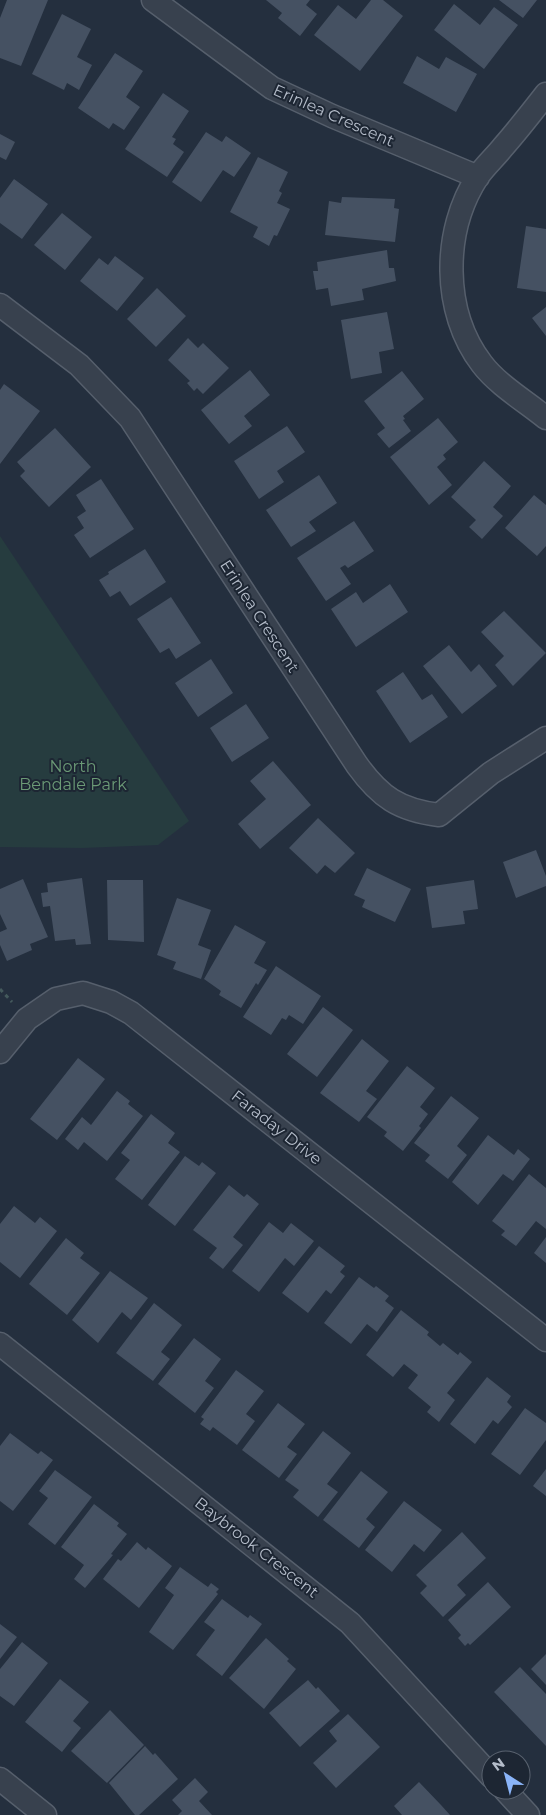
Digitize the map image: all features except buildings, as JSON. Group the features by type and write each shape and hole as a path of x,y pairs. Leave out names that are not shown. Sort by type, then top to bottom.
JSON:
{"street":[{"name":"Erinlea Crescent","path":"153,0 272,88 332,116 478,177"},
{"path":"546,94 478,177 463,206 453,242 452,284 458,317 469,346 483,366 546,418"},
{"name":"Erinlea Crescent","path":"0,305 79,365 130,418 347,750 368,781 382,795 400,806 418,812 439,815 491,773 546,738"},
{"name":"Faraday Drive","path":"0,1052 27,1019 56,999 83,993 111,1002 131,1013 546,1340"},
{"name":"Baybrook Crescent","path":"0,1344 350,1623 481,1765"},
{"path":"0,1779 45,1815"},
{"path":"514,1800 528,1815"}],"green space":[{"name":"North Bendale Park","path":"0,536 189,821 158,845 82,848 0,847"}]}
